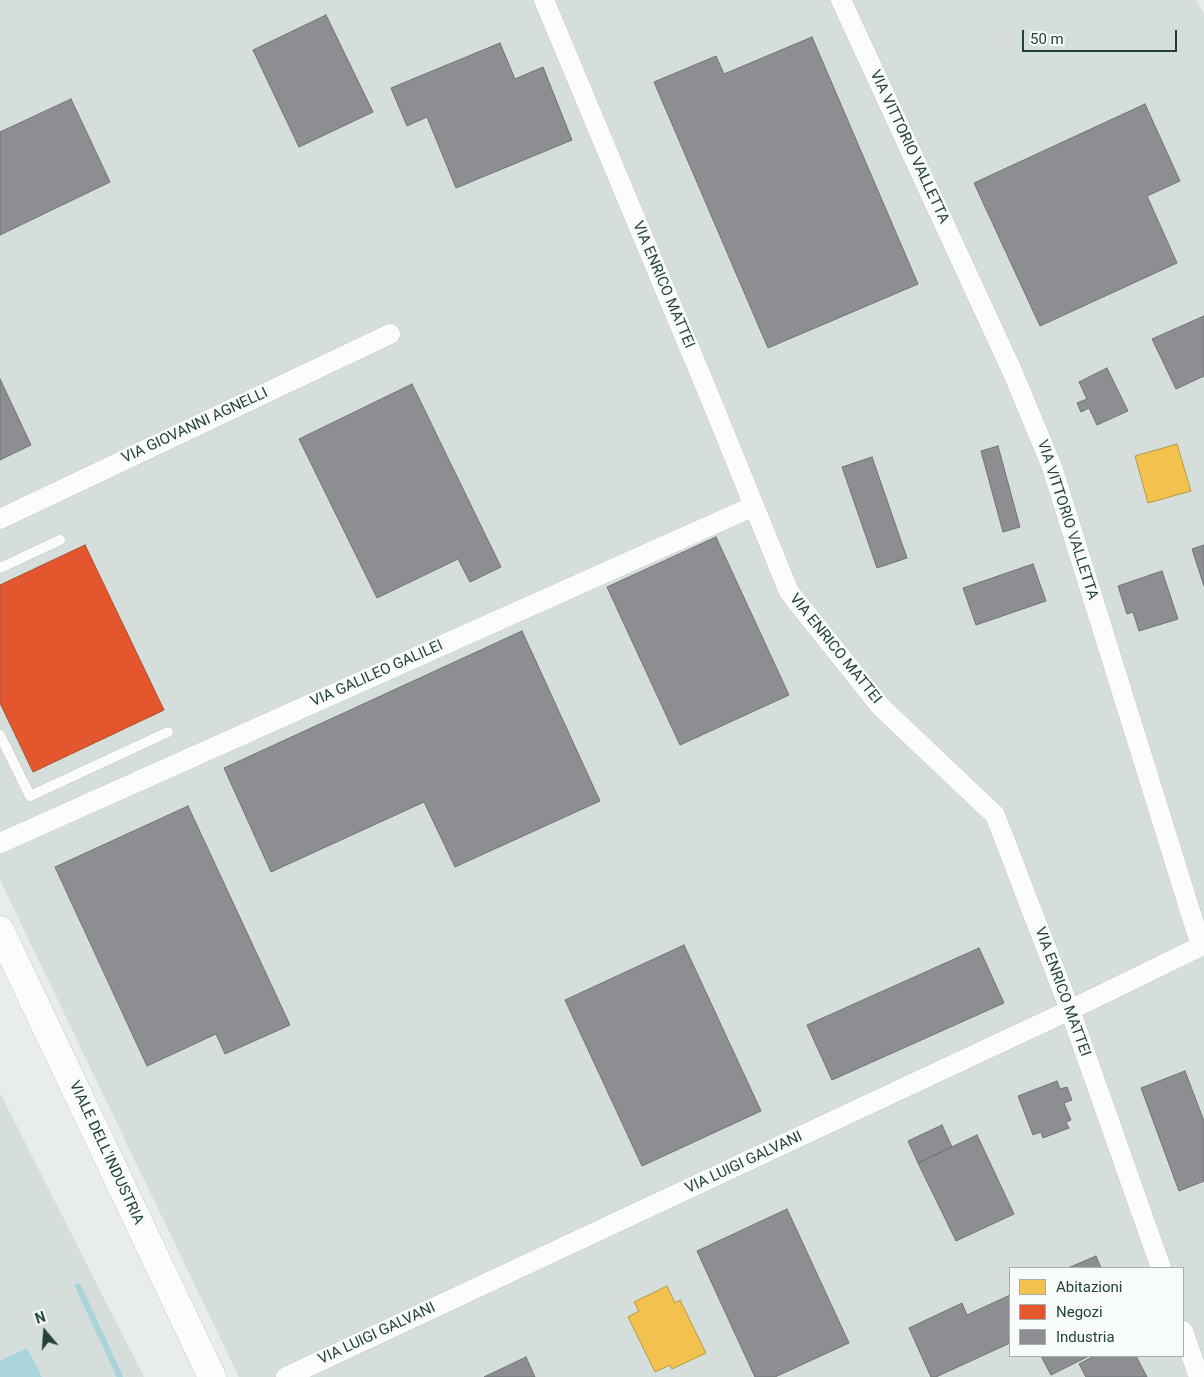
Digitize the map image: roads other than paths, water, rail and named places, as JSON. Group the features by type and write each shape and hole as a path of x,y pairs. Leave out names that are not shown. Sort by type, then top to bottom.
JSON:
{"main road":[{"name":"VIALE DELL'INDUSTRIA","path":"0,930 212,1377"}],"street":[{"name":"VIA ENRICO MATTEI","path":"544,0 789,592 881,707 995,815 1070,1010 1161,1267"},
{"name":"VIA VITTORIO VALLETTA","path":"841,0 1009,364 1052,467 1201,946"},
{"name":"VIA GIOVANNI AGNELLI","path":"0,519 390,334"},
{"name":"VIA GALILEO GALILEI","path":"0,843 754,506"},
{"name":"VIA LUIGI GALVANI","path":"286,1377 1070,1010 1201,946"},
{"path":"1184,1334 1199,1377"}],"lane":[{"path":"0,568 60,540"},
{"path":"0,735 3,749 30,796 168,732"}],"water":[{"path":"27,1348 42,1377 0,1377 0,1361"}],"waterway":[{"path":"78,1286 120,1377"}]}
